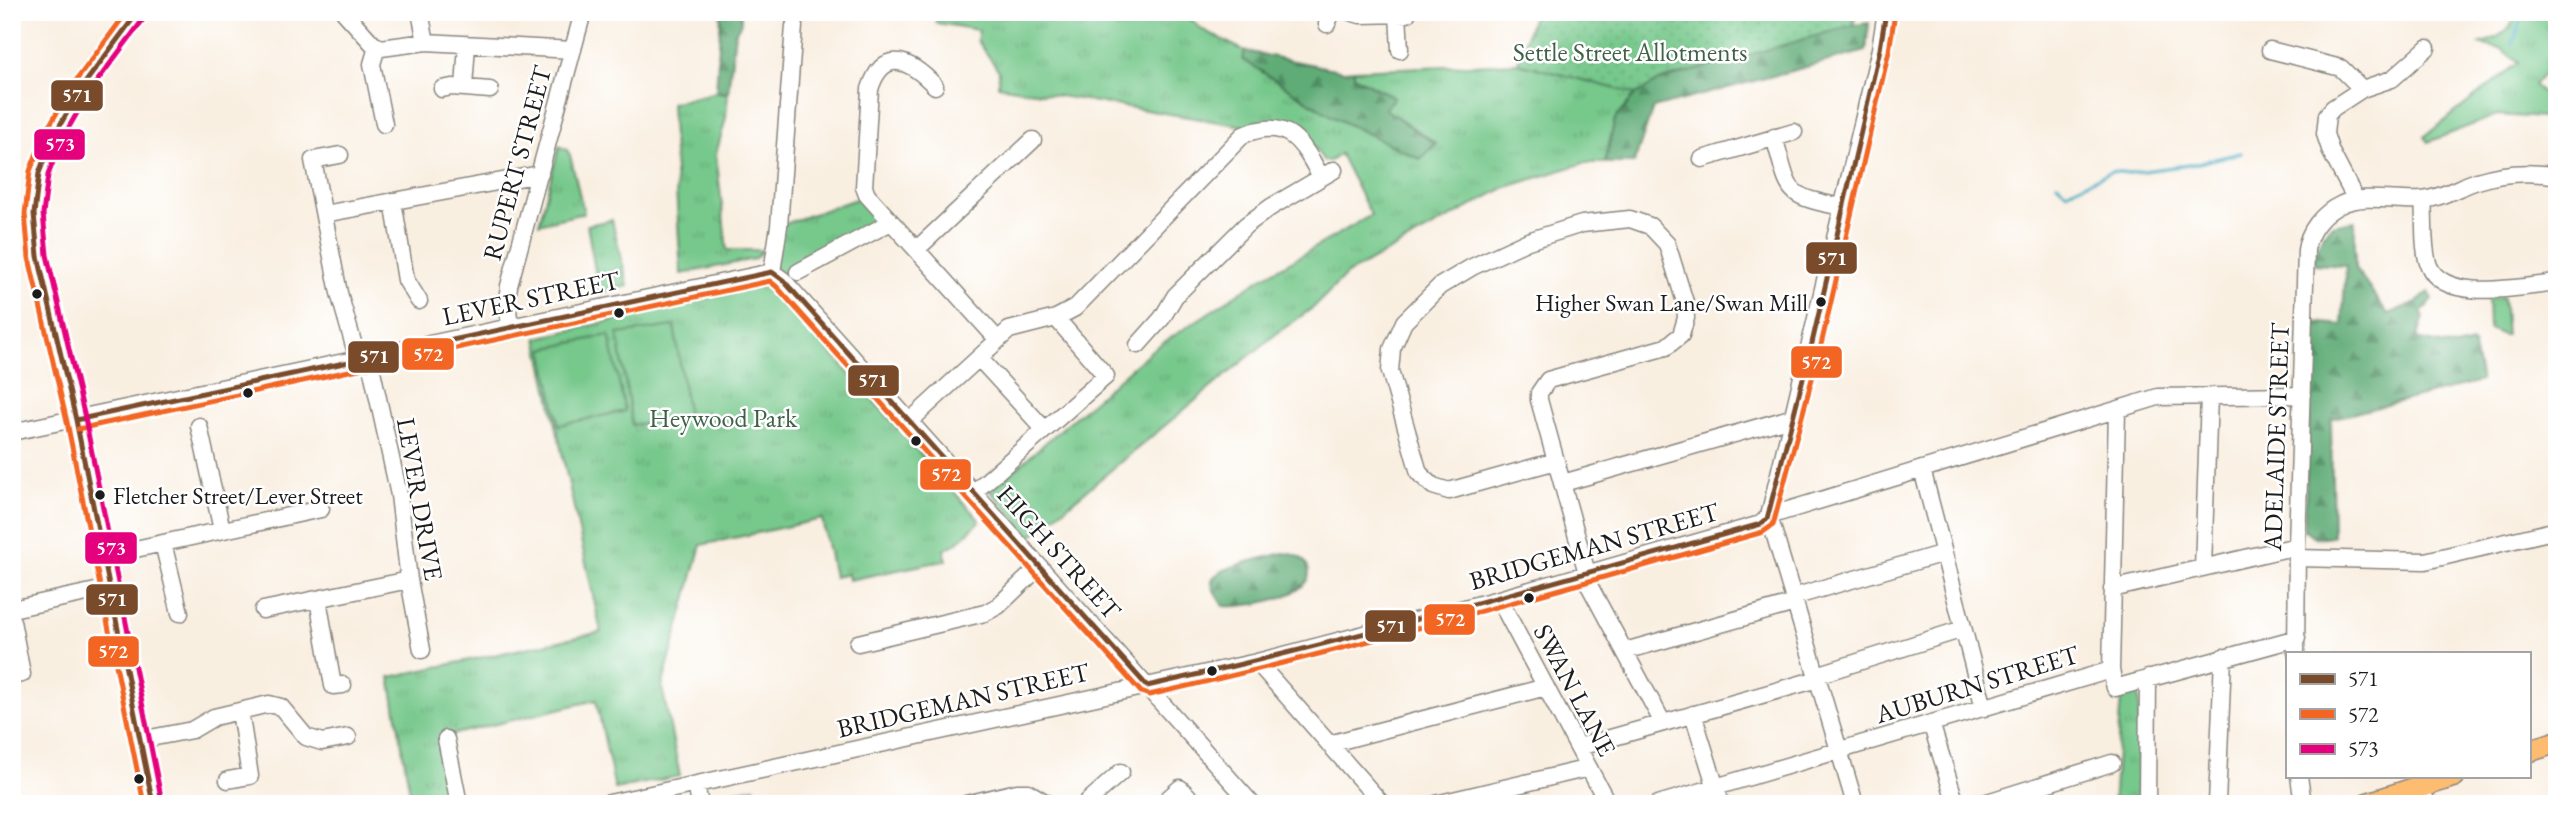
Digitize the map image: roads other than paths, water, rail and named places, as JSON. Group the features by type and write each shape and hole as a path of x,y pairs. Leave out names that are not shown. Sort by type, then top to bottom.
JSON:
{"main road":[{"path":"2530,751 2557,742"},
{"path":"2366,804 2424,795 2451,778"}],"street":[{"path":"138,12 82,88 53,137 39,173 34,214 37,247 76,420 153,804"},
{"path":"344,12 377,47 386,49 426,42 573,50"},
{"path":"420,12 426,42"},
{"name":"RUPERT STREET","path":"510,327 507,301 509,286 583,12"},
{"path":"1350,12 1360,15 1403,14 1400,50"},
{"path":"1856,804 1769,516 1880,50 1886,12"},
{"path":"772,272 779,226 794,26"},
{"path":"464,88 467,44"},
{"path":"377,47 372,64 384,124"},
{"path":"2419,48 2392,79 2362,89 2333,108 2325,124 2331,152 2356,200 2423,200 2508,174 2539,173 2557,176"},
{"path":"2270,50 2292,61 2341,68 2362,89"},
{"path":"935,86 912,65 900,61 880,69 872,82 864,187 867,195 998,340"},
{"path":"442,89 490,90"},
{"path":"910,421 998,340 1015,328 1056,318 1075,308 1243,135 1266,129 1281,130 1294,137 1328,174 1271,206 1246,225 1175,296 1165,314 1138,345"},
{"path":"1702,159 1722,159 1774,137 1794,132"},
{"path":"1774,137 1791,190 1804,199 1842,208"},
{"path":"916,249 1033,140"},
{"name":"LEVER DRIVE","path":"340,155 313,160 339,293 363,358 398,492 409,580 422,650"},
{"path":"324,214 540,174"},
{"name":"ADELAIDE STREET","path":"2297,645 2297,552 2306,250 2310,235 2317,224 2336,206 2356,200"},
{"path":"2423,200 2427,257 2435,277 2445,284 2468,290 2557,283"},
{"path":"393,201 394,259 419,301"},
{"path":"12,212 34,214"},
{"path":"1556,461 1449,491 1433,486 1419,473 1390,371 1391,349 1396,335 1413,310 1440,286 1500,253 1582,224 1630,219 1641,221 1660,234 1667,244 1685,302 1685,327 1677,340 1665,347 1548,380 1539,393 1539,400 1563,483 1585,573 1663,723"},
{"path":"798,272 891,222"},
{"path":"808,248 817,262"},
{"name":"LEVER STREET","path":"12,432 772,272"},
{"name":"HIGH STREET","path":"772,272 783,280 1252,804"},
{"path":"973,493 1106,376 1056,318"},
{"path":"979,358 1044,429"},
{"name":"BRIDGEMAN STREET","path":"605,804 1257,662 1499,599 1761,524 1769,516 2158,397 2302,395"},
{"path":"2203,568 2209,396"},
{"path":"2111,670 2117,410"},
{"path":"1563,483 1794,417"},
{"path":"199,426 222,530"},
{"path":"1922,469 1984,708"},
{"path":"103,556 321,509"},
{"path":"2112,589 2203,568 2297,552 2426,561 2557,530"},
{"path":"163,543 180,613"},
{"path":"1625,651 1944,553"},
{"path":"858,643 985,613 998,606 1039,567"},
{"path":"263,610 409,580"},
{"path":"12,608 110,587"},
{"path":"318,599 333,686 343,685"},
{"name":"SWAN LANE","path":"1499,599 1608,804"},
{"path":"12,621 17,675"},
{"path":"1578,747 1817,677 1964,629"},
{"name":"AUBURN STREET","path":"1658,804 2111,670 2115,688 2223,657 2297,645"},
{"path":"2217,804 2223,657"},
{"path":"1257,662 1382,804"},
{"path":"2147,804 2148,678"},
{"path":"1329,744 1546,687"},
{"path":"140,740 192,730 214,717 275,705 281,707 306,737 322,742 348,737"},
{"path":"228,780 250,776 240,711"},
{"path":"1693,714 1721,804"},
{"path":"1931,723 1956,804"},
{"path":"446,739 459,804"},
{"path":"1981,804 2112,762"},
{"path":"1436,804 1589,768"},
{"path":"1085,804 1100,780 1121,772"},
{"path":"2299,778 2303,804"},
{"path":"696,785 700,804"},
{"path":"1162,804 1180,788 1188,796 1189,804"},
{"path":"966,804 984,802 1017,792 1028,792 1048,804"}],"waterway":[{"path":"2513,43 2524,12"},
{"path":"2057,184 2066,192 2112,171 2129,173 2189,165 2241,153"}],"place":[{"name":"Higher Swan Lane/Swan Mill","path":"1821,302"},
{"name":"Fletcher Street/Lever Street","path":"100,495"}],"park label":[{"name":"Settle Street Allotments","path":"1630,52"},
{"name":"Heywood Park","path":"723,418"}]}
